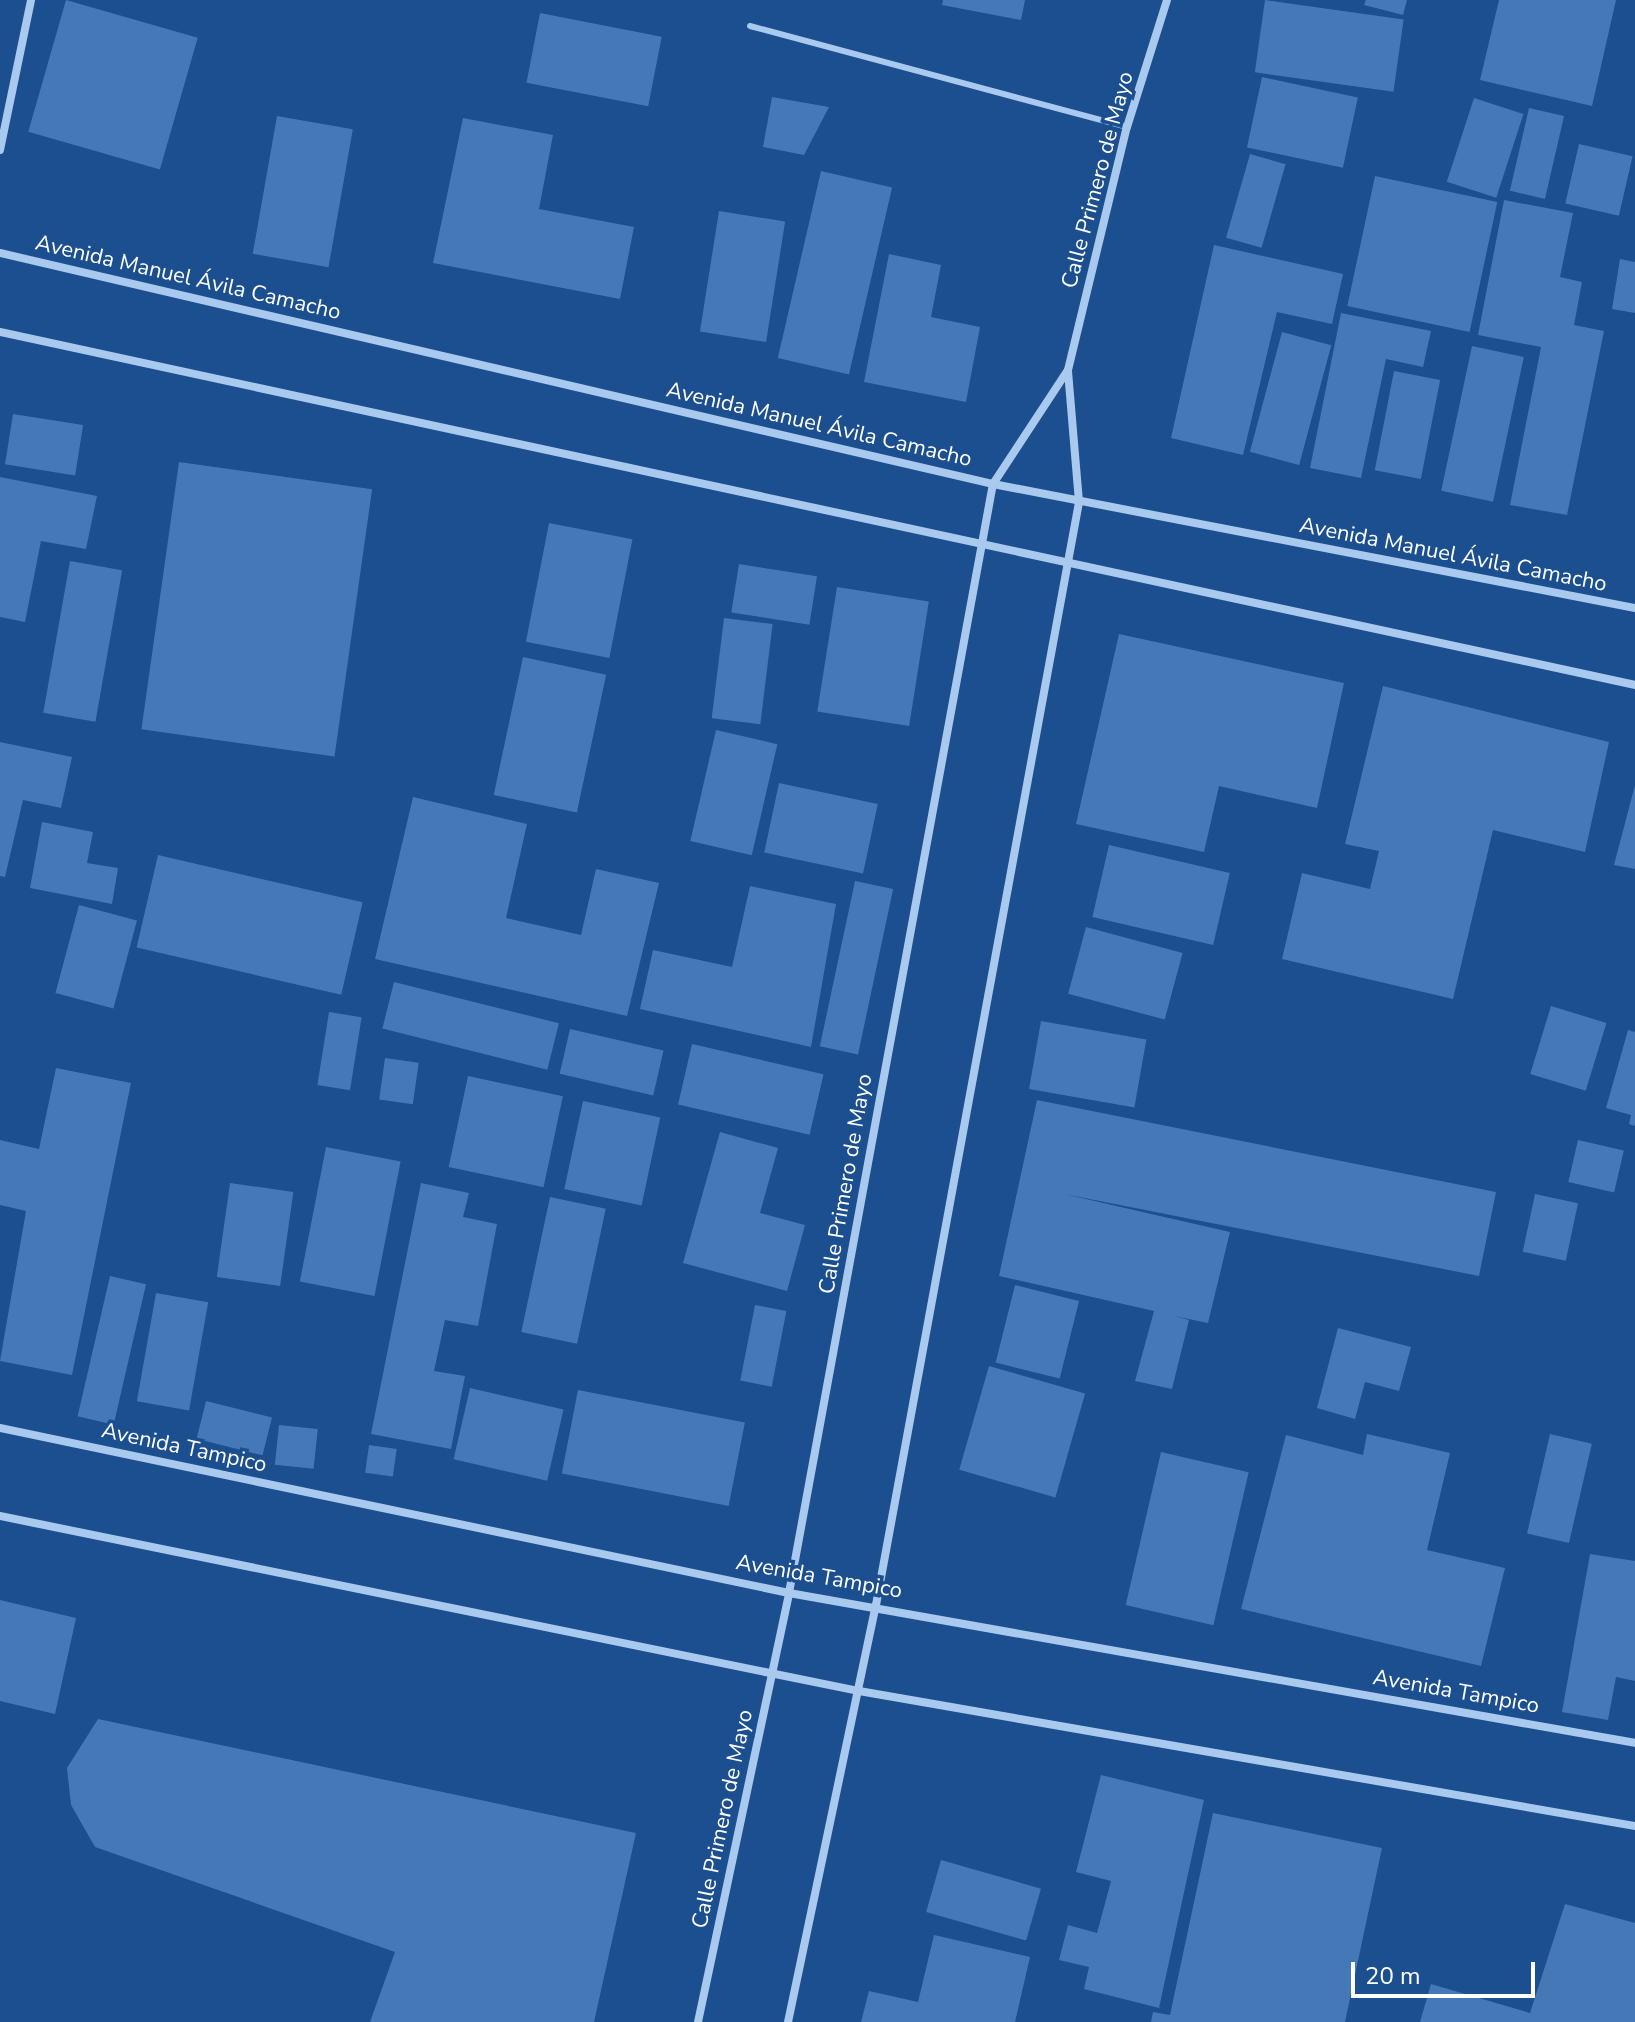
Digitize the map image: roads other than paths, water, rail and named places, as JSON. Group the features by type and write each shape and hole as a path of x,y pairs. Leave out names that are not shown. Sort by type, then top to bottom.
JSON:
{"street":[{"path":"0,150 31,0"},
{"name":"Calle Primero de Mayo","path":"788,2022 876,1605 1065,564 1079,502 1068,370 1127,127 1167,0"},
{"name":"Avenida Manuel Ávila Camacho","path":"0,253 993,484 1635,608"},
{"path":"0,332 1635,685"},
{"name":"Calle Primero de Mayo","path":"698,2022 789,1593 993,484 1068,370"},
{"name":"Avenida Tampico","path":"0,1428 789,1593 876,1605 1635,1743"},
{"path":"0,1516 773,1675 1635,1826"}],"lane":[{"path":"750,26 1127,127"}]}
